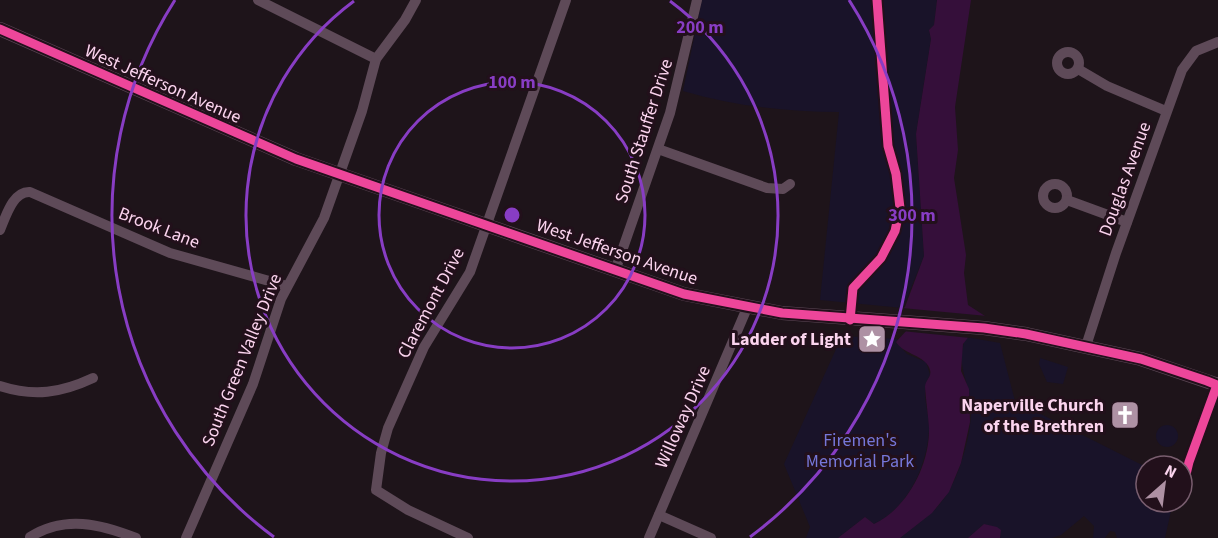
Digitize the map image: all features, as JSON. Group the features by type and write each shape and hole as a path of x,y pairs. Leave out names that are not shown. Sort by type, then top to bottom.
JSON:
{"street":[{"path":"258,0 376,59"},
{"name":"South Green Valley Drive","path":"186,538 253,384 287,286 317,234 341,174 376,59 405,20 416,0"},
{"name":"Claremont Drive","path":"468,538 408,510 376,490 381,453 388,428 424,347 466,279 566,0"},
{"name":"South Stauffer Drive","path":"615,271 677,90 697,0"},
{"name":"West Jefferson Avenue","path":"0,29 243,138 684,294 747,308 839,319 901,321 984,328 1086,346 1173,369 1218,384"},
{"name":"Douglas Avenue","path":"1086,346 1127,222 1182,70 1189,58 1205,46 1218,42"},
{"path":"1078,69 1107,86 1166,111"},
{"path":"658,149 767,188 783,189 790,184"},
{"name":"Brook Lane","path":"0,230 11,207 22,192 30,192 170,253 287,286"},
{"path":"1067,200 1127,222"},
{"name":"Willoway Drive","path":"649,538 747,308"},
{"path":"0,386 27,393 50,392 71,388 93,378"},
{"path":"1192,454 1218,384"},
{"path":"659,515 711,538"},
{"path":"30,537 50,525 76,523 104,527 136,538"}],"green space":[{"path":"702,0 937,0 934,25 929,30 931,39 916,134 924,256 903,308 820,300 839,112 760,107 721,101 683,91"},
{"name":"Firemen's Memorial Park","path":"842,336 898,339 896,342 907,354 926,362 930,375 925,388 929,423 927,444 914,485 897,508 886,517 874,524 865,517 838,538 806,538 810,527 784,464"},
{"path":"966,337 1000,343 1015,401 1134,461 1134,514 1170,514 1165,538 1117,538 1115,532 1110,531 1105,538 1093,538 1094,526 1084,516 1061,535 1052,538 1000,538 1001,530 984,524 968,538 900,538 938,506 954,481 964,455 970,427 971,404 963,371 963,346"},
{"path":"1040,358 1068,367 1063,384 1047,382 1039,364"},
{"path":"1167,425 1175,428 1178,436 1175,444 1167,447 1159,444 1156,436 1159,428"}],"shaded area":[{"path":"937,0 971,0 955,107 958,150 954,178 966,255 964,273 968,305 985,316 963,344 961,371 969,389 970,422 961,463 949,492 932,513 900,538 838,538 865,517 874,524 897,507 915,484 926,456 929,428 925,387 930,370 924,361 904,350 896,342 907,330 899,311 905,307 924,256 916,134 931,39 929,30 934,25"},
{"path":"984,524 1001,530 1000,538 968,538"}],"pier":[{"path":"902,308 987,316 987,319 981,330 970,338 902,331"}],"cycle path":[{"path":"850,320 853,288 881,258 895,231 900,208 896,174 888,146 877,0"},
{"path":"0,29 296,159 684,294 782,313 984,328 1026,334 1141,359 1207,381 1217,385 1192,454"}],"place":[{"name":"Ladder of Light","path":"872,339"},
{"name":"Naperville Church of the Brethren","path":"1125,415"}]}
